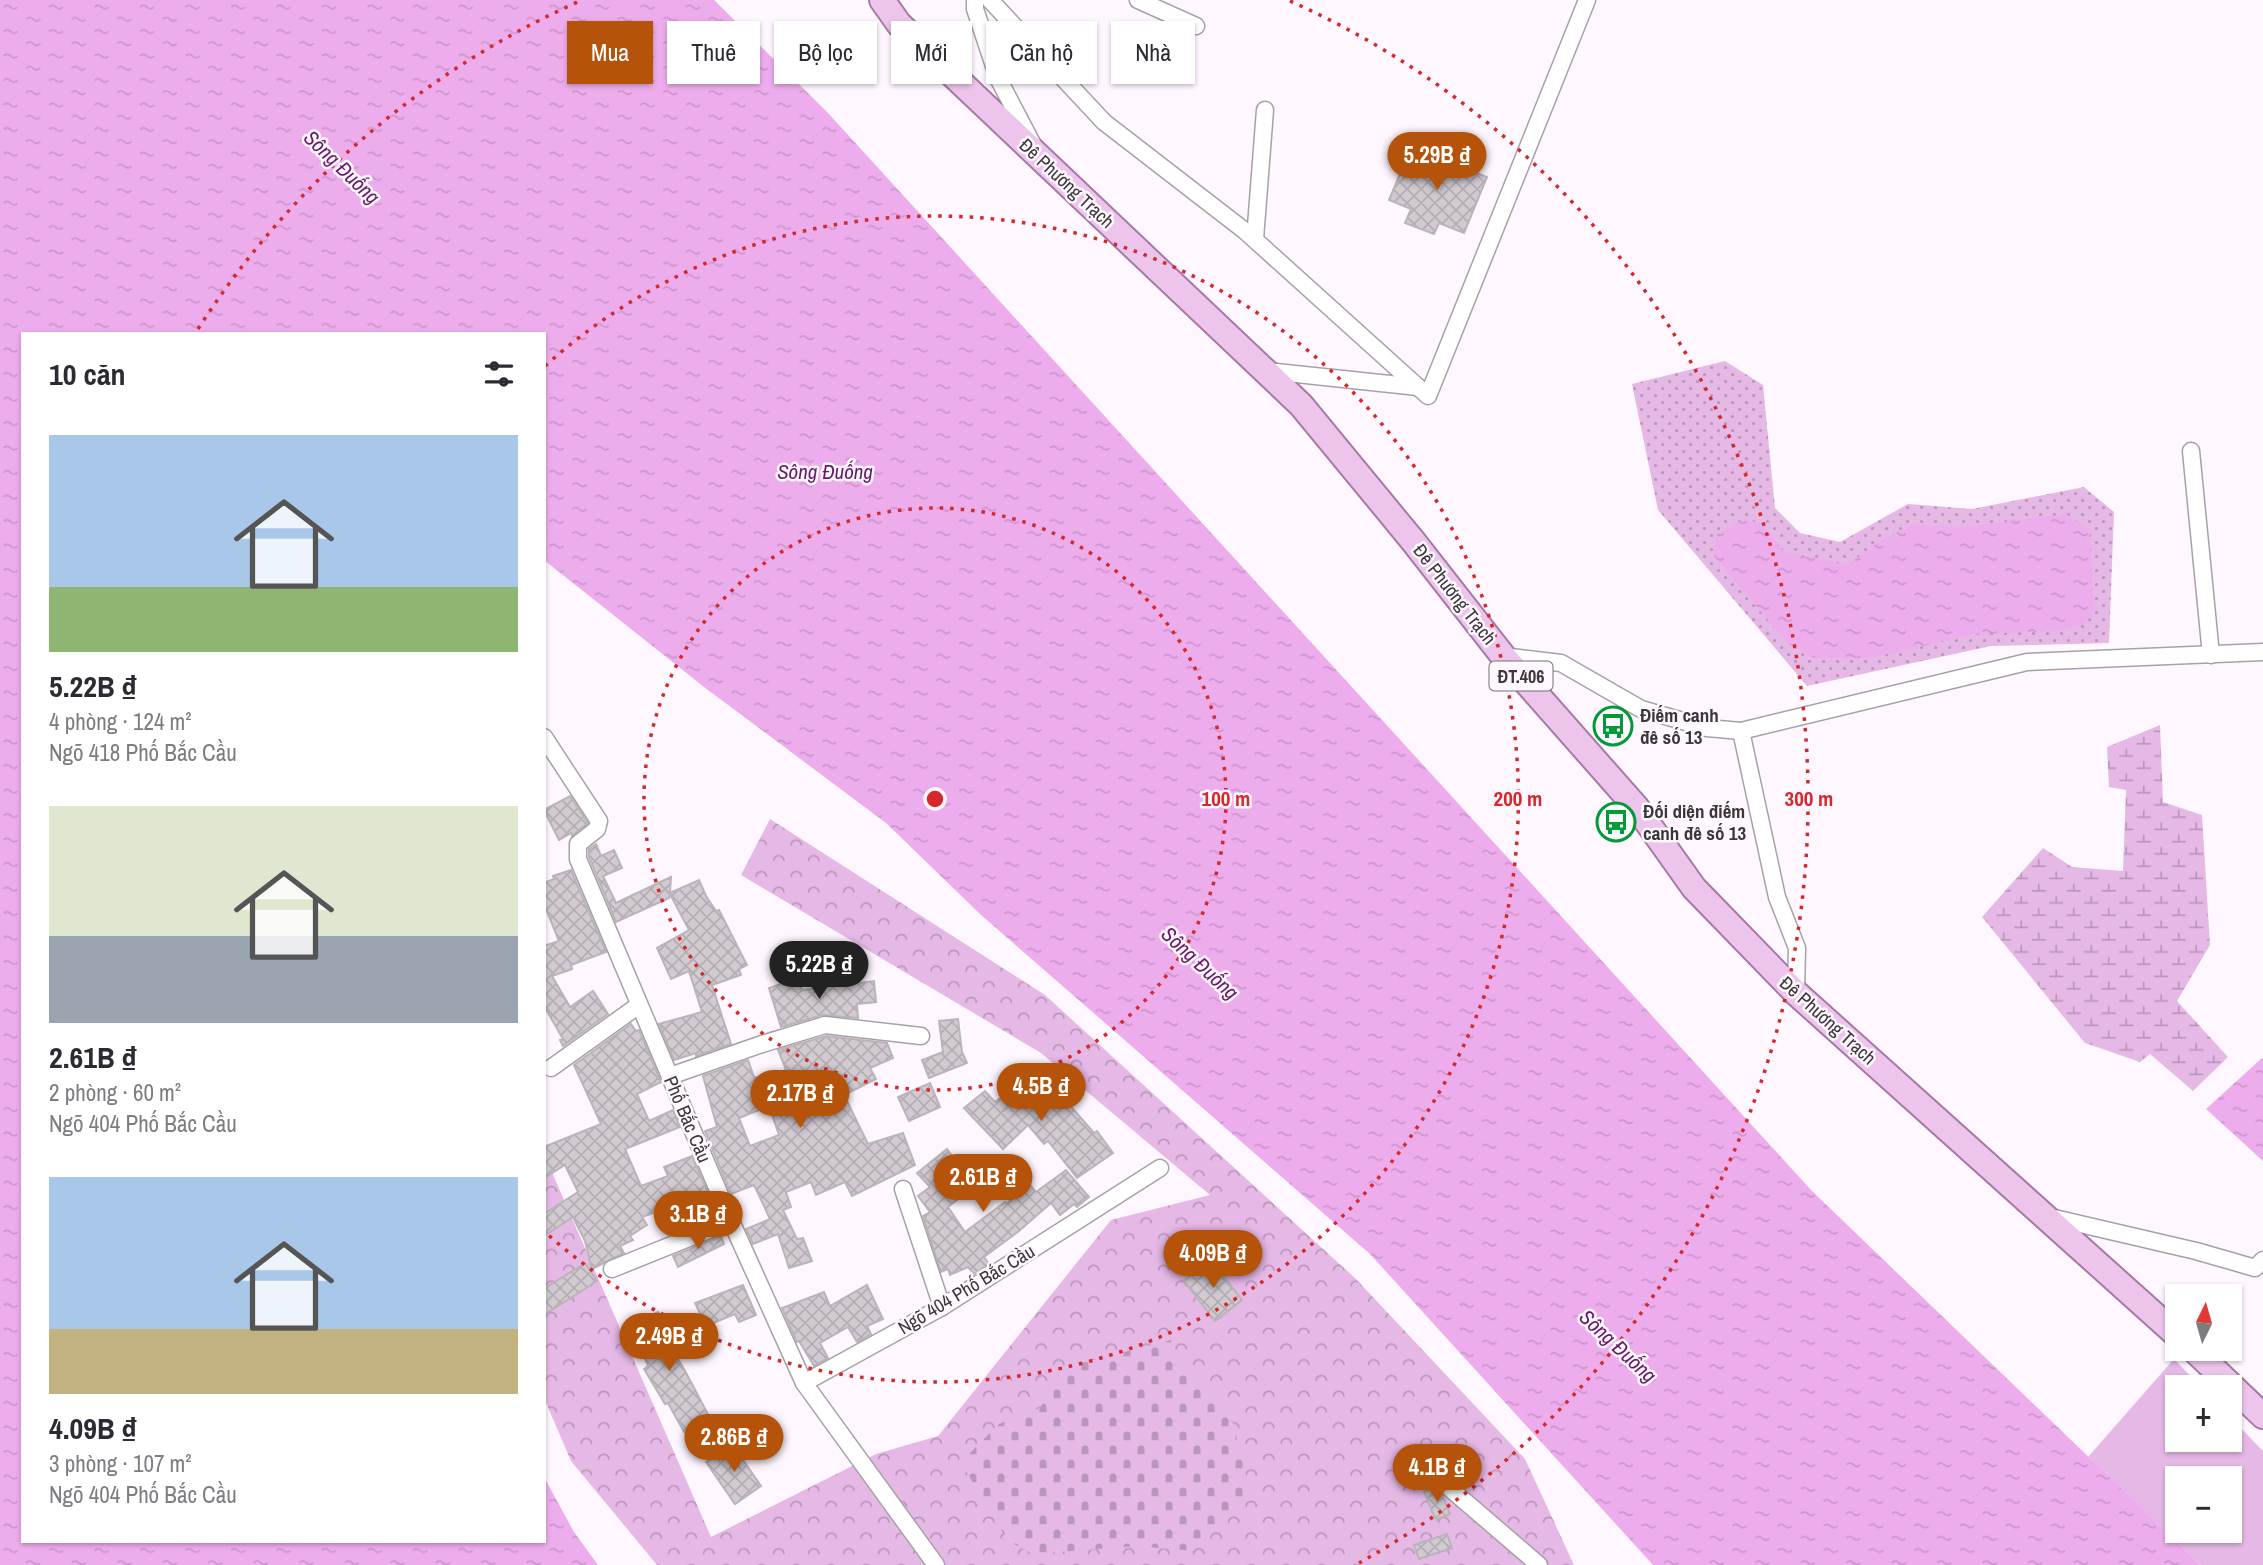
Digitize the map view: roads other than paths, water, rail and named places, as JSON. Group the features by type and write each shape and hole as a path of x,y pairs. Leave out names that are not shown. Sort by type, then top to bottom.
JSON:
{"main road":[{"name":"Đê Phương Trạch","path":"882,0 898,24 1301,405 1503,656 1637,808 1695,888 1796,993 2165,1324"},
{"path":"2207,1362 2263,1416"}],"street":[{"path":"975,0 975,9 998,78 1040,158"},
{"path":"990,0 1104,122 1255,239 1428,396 1587,0"},
{"path":"1138,0 1196,26"},
{"path":"1255,239 1265,110"},
{"path":"1266,372 1418,387"},
{"path":"2191,451 2211,654"},
{"path":"1503,656 1561,663 1641,709 1707,728 1741,731 2027,662 2263,652"},
{"path":"1741,731 1777,897 1797,948 1796,993"},
{"name":"Phố Bắc Cầu","path":"546,740 599,821 597,829 578,844 578,859 804,1383 936,1565"},
{"path":"551,1069 639,1005"},
{"path":"670,1076 825,1025 921,1037"},
{"name":"Ngõ 404 Phố Bắc Cầu","path":"804,1383 942,1307 1160,1168"},
{"path":"903,1189 942,1307"},
{"path":"2048,1217 2260,1267"},
{"path":"612,1269 732,1221"},
{"path":"1432,1473 1539,1565"}],"water":[{"name":"Sông Đuống","path":"0,0 714,0 735,21 667,21 667,84 760,84 760,46 774,59 774,84 799,84 828,113 1812,1191 2165,1530 2165,1543 2178,1543 2201,1565 1653,1565 1370,1254 980,914 886,823 704,687 546,562 546,332 21,332 21,1543 546,1543 546,1481 574,1532 598,1565 0,1565"},
{"path":"2066,514 2089,529 2095,611 2084,624 2057,631 1975,634 1871,658 1814,658 1788,644 1713,555 1717,534 1743,519 1762,523 1784,552 1847,565 1877,543 1914,524 1961,527"},
{"path":"2263,1058 2263,1161 2206,1109"}],"place":[{"name":"Điếm canh đê số 13","path":"1613,726"},
{"name":"Đối diện điếm canh đê số 13","path":"1616,822"}]}
